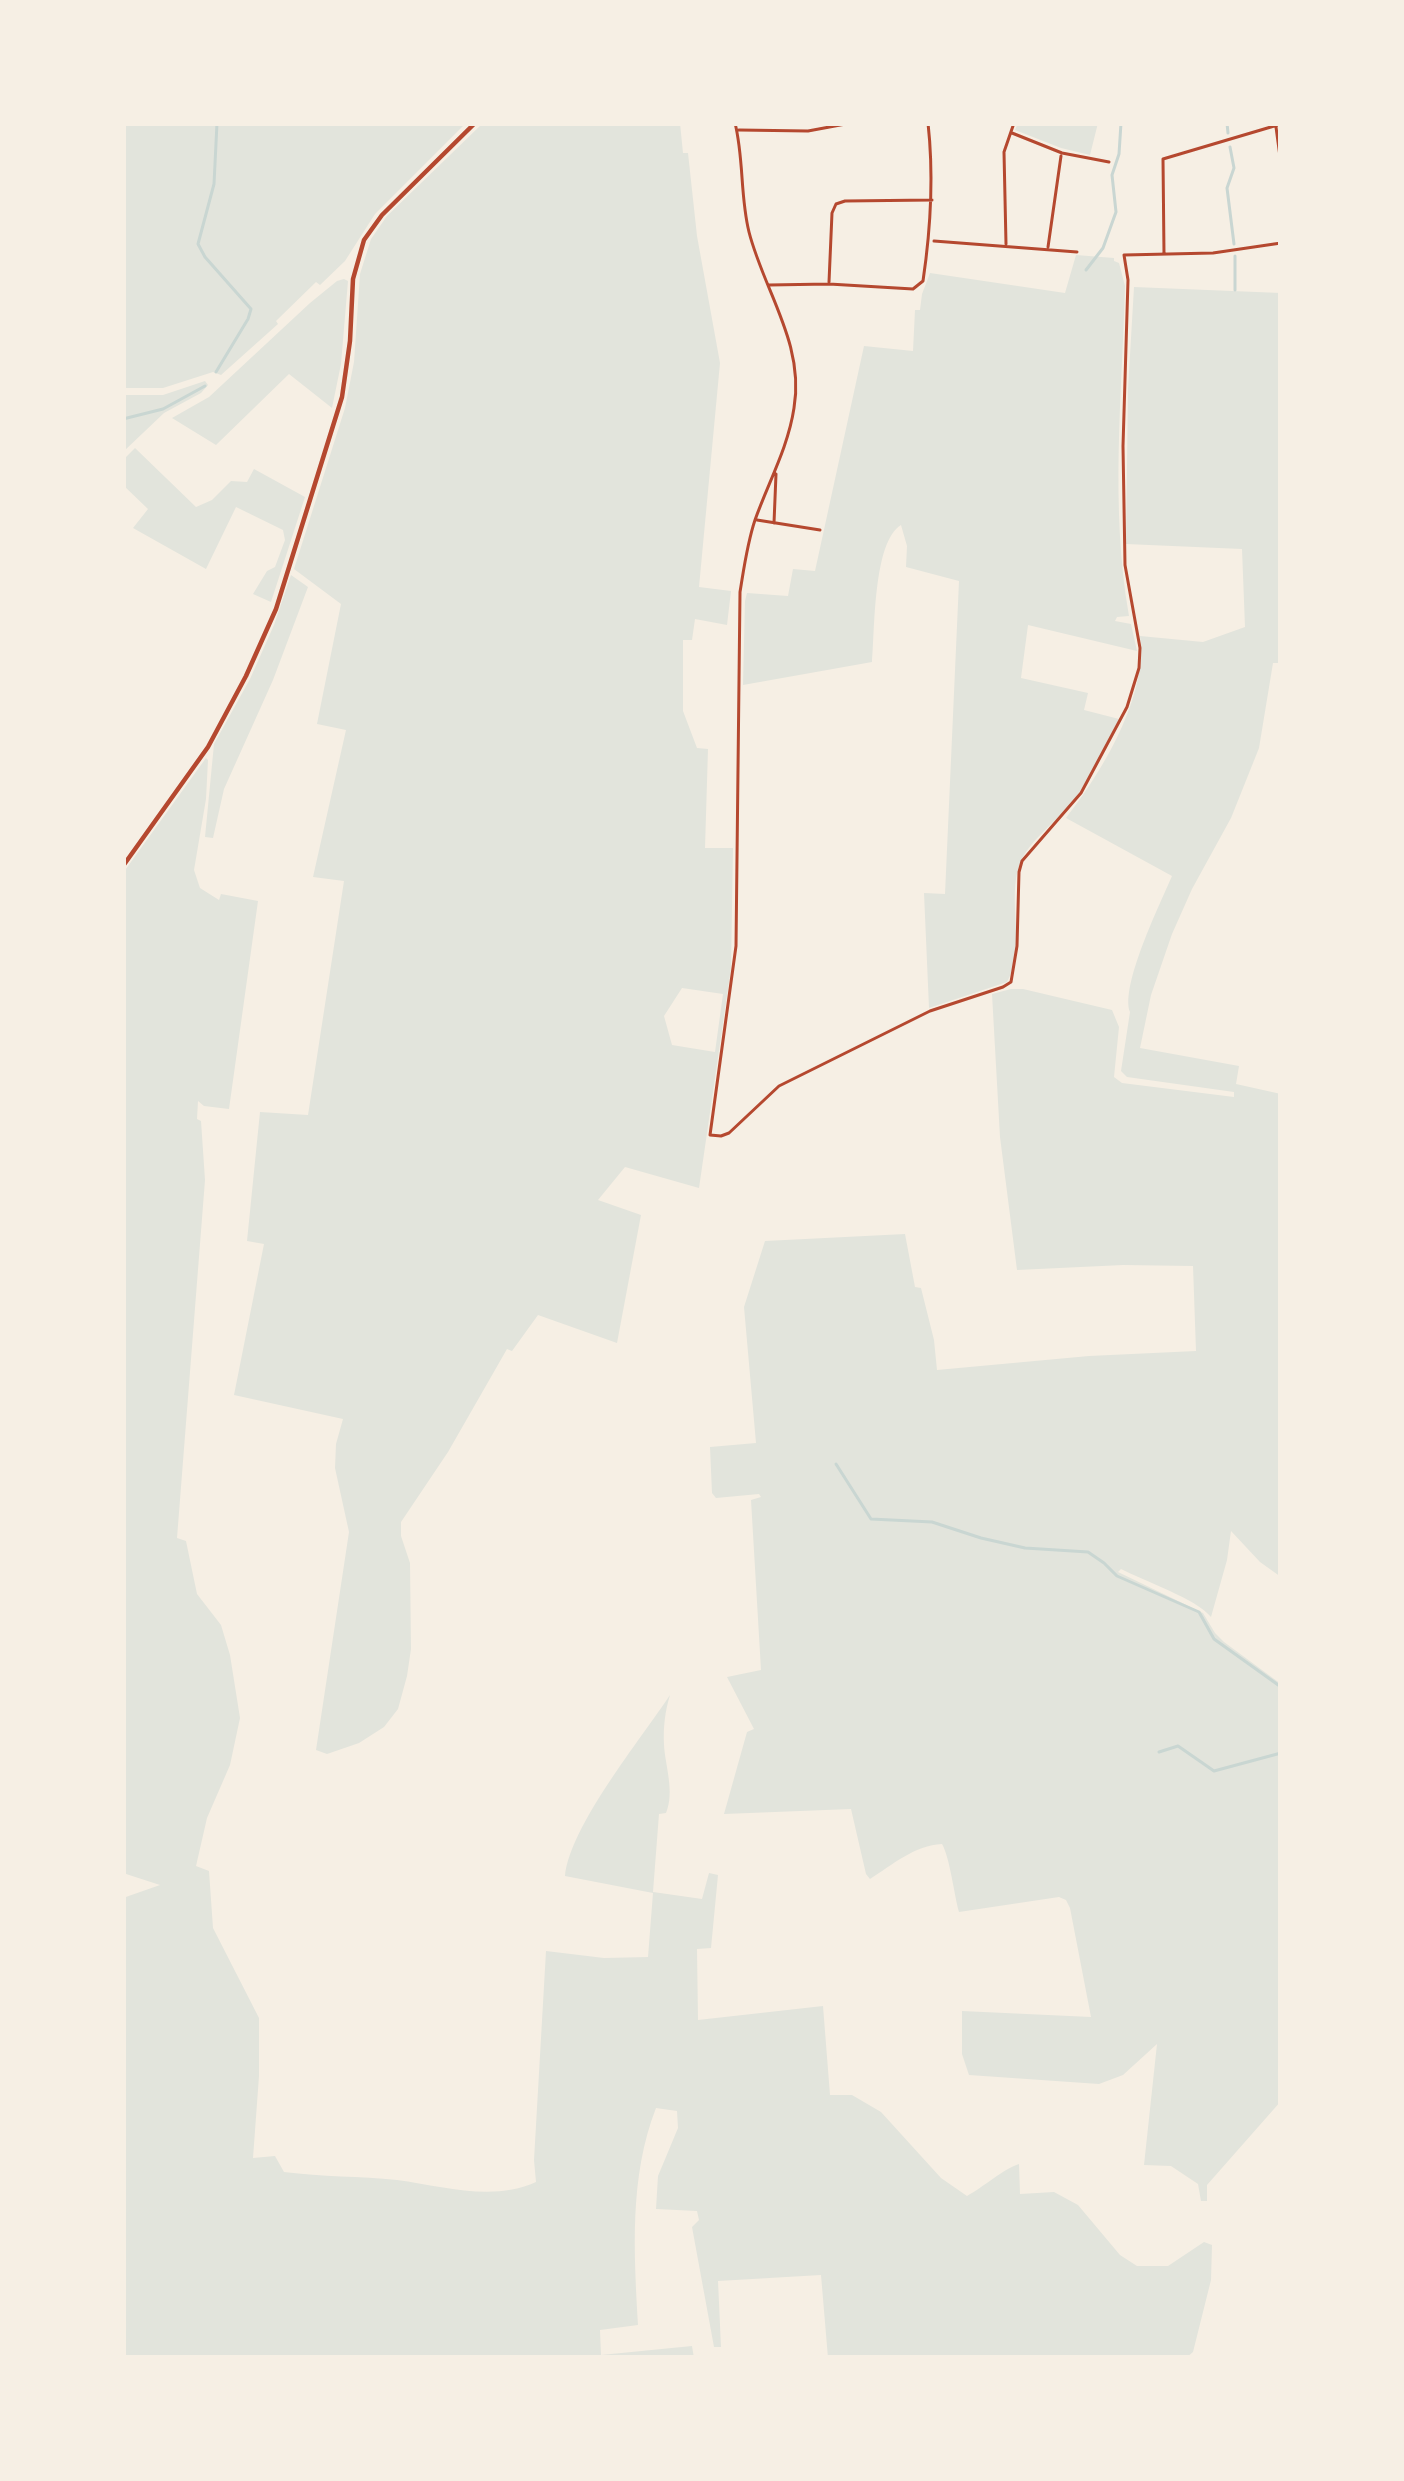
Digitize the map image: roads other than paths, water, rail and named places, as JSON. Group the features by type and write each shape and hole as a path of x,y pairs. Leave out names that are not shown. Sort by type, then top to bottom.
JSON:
{"main road":[{"path":"123,866 208,748 276,609 342,397 353,279 364,240 382,214 476,123"}],"street":[{"path":"736,123 742,200 756,259 785,328 796,378 794,408 776,472 755,520 740,592 736,946 710,1135 730,1133 779,1086 930,1011 1011,982 1022,861 1082,793 1127,707 1139,668 1140,647 1125,565 1128,280 1124,255 1213,253 1281,243"},
{"path":"737,130 808,131 851,123"},
{"path":"767,285 919,286 932,200 928,123"},
{"path":"1006,246 1004,152 1014,123"},
{"path":"1164,254 1163,159 1278,124 1281,164"},
{"path":"1010,132 1062,153 1108,162"},
{"path":"1047,249 1062,153"},
{"path":"829,284 836,205 845,200 932,200"},
{"path":"934,241 1077,253"},
{"path":"774,523 776,472"},
{"path":"755,520 820,530"}],"waterway":[{"path":"216,372 251,309 198,244 214,184 217,123"},
{"path":"1086,270 1103,248 1116,212 1112,175 1121,123"},
{"path":"1227,123 1228,133"},
{"path":"1230,147 1234,168 1227,188 1234,244"},
{"path":"1235,256 1235,290"},
{"path":"123,419 163,409 205,386"},
{"path":"836,1464 871,1519 932,1522 1025,1548 1088,1552 1117,1576 1199,1612 1214,1639 1281,1687"},
{"path":"1159,1752 1178,1746 1214,1771 1281,1753"}]}
